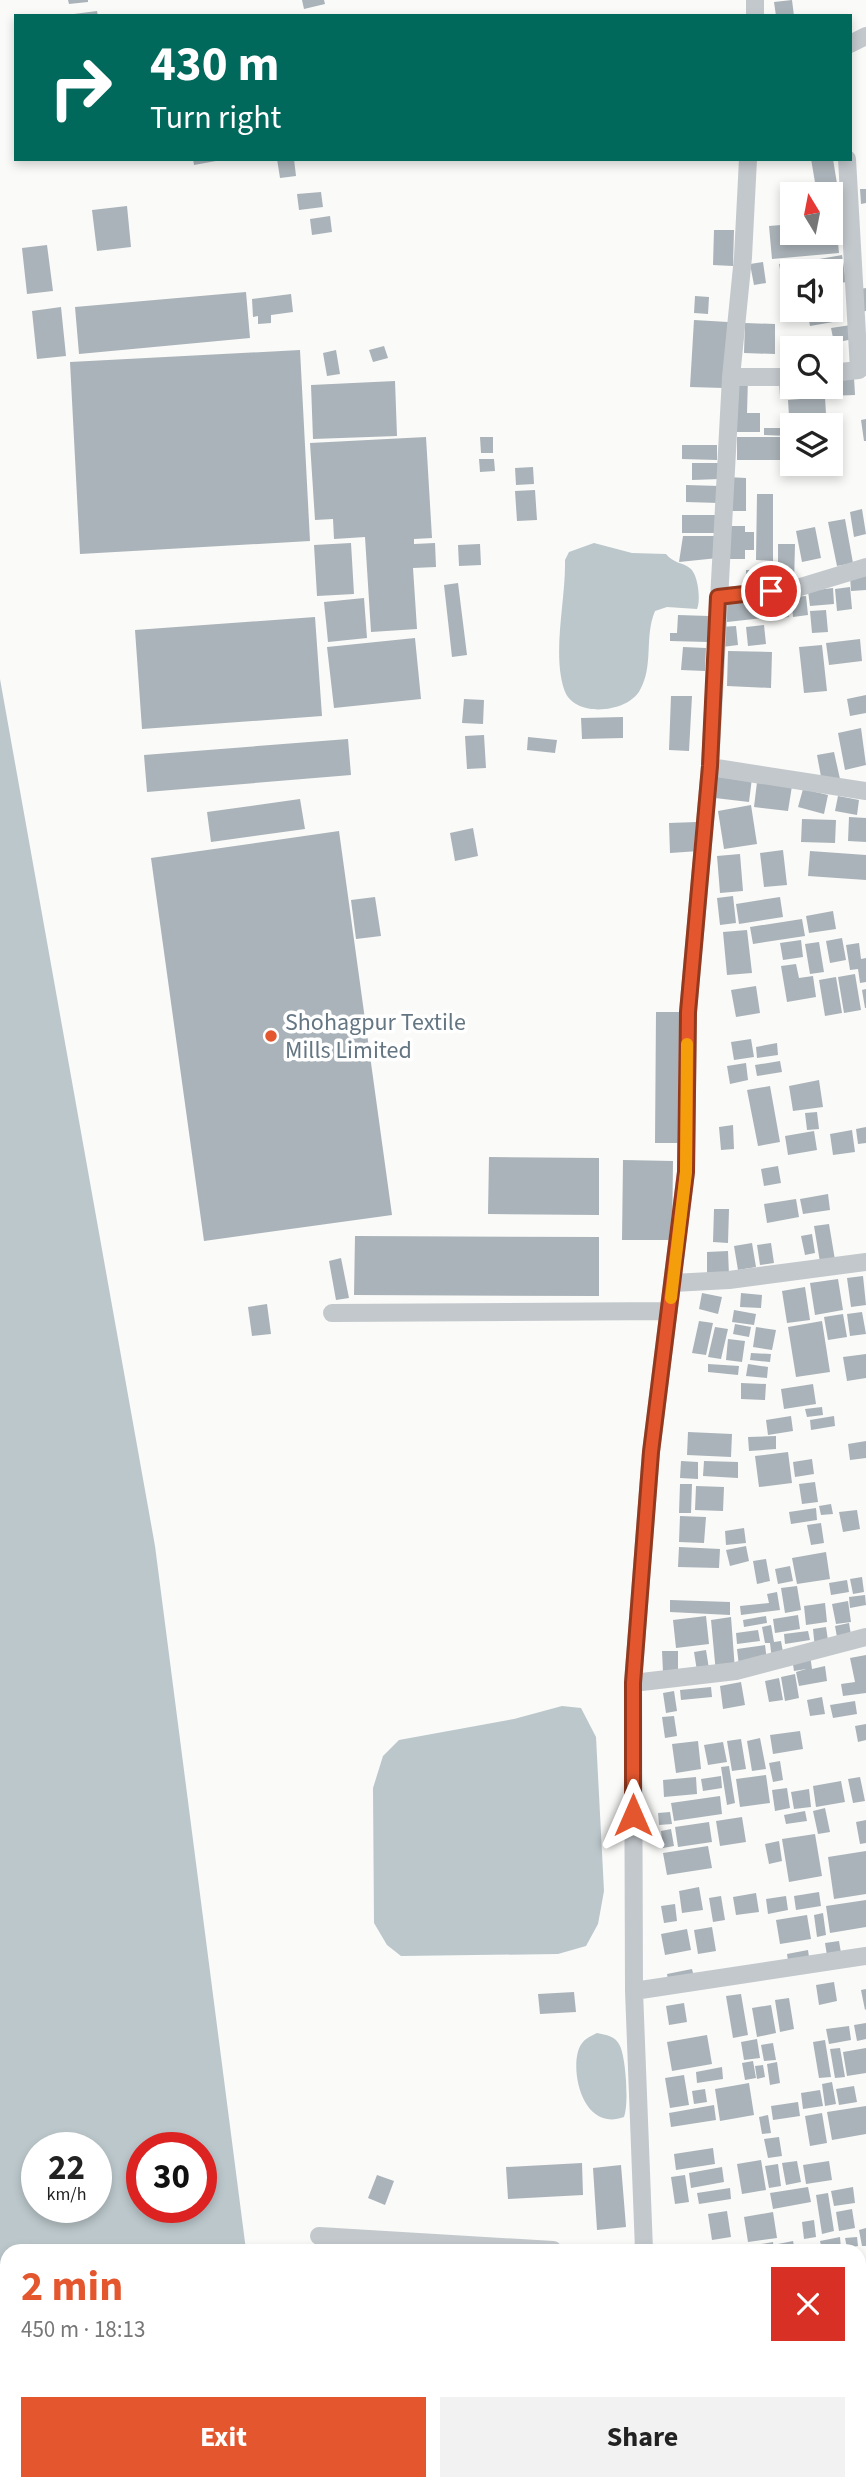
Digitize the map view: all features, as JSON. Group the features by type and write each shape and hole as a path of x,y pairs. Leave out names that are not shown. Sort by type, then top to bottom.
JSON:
{"street":[{"path":"644,2244 634,1991 633,1683 651,1452 686,1172 688,1012 710,766 731,377 743,257 748,161"},
{"path":"843,372 859,370 847,161"},
{"path":"731,377 780,377"},
{"path":"718,597 797,588 866,566"},
{"path":"710,766 866,790"},
{"path":"673,1283 729,1280 866,1262"},
{"path":"332,1313 669,1311"},
{"path":"633,1683 736,1671 866,1637"},
{"path":"634,1991 866,1956"},
{"path":"319,2236 453,2244"}],"shaded area":[{"path":"594,543 632,553 666,554 691,569 699,594 697,609 667,607 655,611 650,631 647,671 640,690 624,704 601,709 589,709 569,699 564,689 559,659 565,560 569,552"},
{"path":"0,679 155,1546 245,2244 0,2244"},
{"path":"562,1706 581,1708 596,1737 604,1891 598,1924 586,1946 558,1954 401,1956 387,1945 374,1923 373,1788 383,1756 399,1740 514,1719"},
{"path":"597,2033 616,2040 622,2052 627,2092 624,2117 609,2119 596,2115 581,2092 577,2077 578,2051 584,2041"}],"building":[{"path":"68,0 88,0 88,2 69,4"},
{"path":"302,0 324,0 325,4 304,9"},
{"path":"792,0 794,14 776,14 774,2"},
{"path":"97,11 98,14 74,14"},
{"path":"193,161 216,161 194,165"},
{"path":"277,161 294,161 296,176 280,178"},
{"path":"811,161 833,161 837,182 815,182"},
{"path":"860,189 866,189 866,203 861,204"},
{"path":"321,192 323,207 299,210 297,194"},
{"path":"127,206 131,247 97,251 92,210"},
{"path":"330,216 332,232 312,235 310,219"},
{"path":"780,225 780,245 838,245 839,253 772,259 769,226"},
{"path":"714,230 734,230 733,266 713,265"},
{"path":"47,245 53,291 27,294 22,248"},
{"path":"842,255 843,259 819,259"},
{"path":"763,262 766,283 754,285 750,264"},
{"path":"843,262 846,282 843,283"},
{"path":"866,288 866,311 859,312 855,290"},
{"path":"246,292 250,338 79,354 75,307"},
{"path":"291,294 293,312 271,315 271,323 258,324 258,316 253,317 252,299"},
{"path":"695,296 709,297 708,314 694,313"},
{"path":"61,307 66,356 37,359 32,311"},
{"path":"694,320 728,322 724,388 690,387"},
{"path":"809,322 833,322 810,326"},
{"path":"745,323 775,324 775,354 744,353"},
{"path":"851,325 853,339 843,341 843,336 833,336 831,328"},
{"path":"384,346 388,358 373,362 369,350"},
{"path":"300,350 310,541 80,554 70,362"},
{"path":"336,350 340,374 327,376 323,353"},
{"path":"843,377 854,377 855,395 843,395"},
{"path":"736,378 748,378 747,413 760,413 760,432 735,432"},
{"path":"395,381 397,436 313,439 311,385"},
{"path":"825,399 826,413 789,413 788,400"},
{"path":"866,419 866,441 864,441 861,420"},
{"path":"764,428 780,428 780,436 764,435"},
{"path":"426,437 432,538 414,539 414,544 435,543 436,567 413,568 417,629 371,632 365,537 334,539 333,519 315,520 310,443"},
{"path":"480,437 493,437 493,453 481,453"},
{"path":"737,437 780,437 780,460 737,460"},
{"path":"682,445 717,445 717,460 682,459"},
{"path":"479,459 494,459 495,471 480,472"},
{"path":"692,463 720,463 720,479 692,480"},
{"path":"533,467 534,484 516,485 515,468"},
{"path":"727,477 746,478 746,511 727,511"},
{"path":"686,485 720,486 719,503 686,502"},
{"path":"535,490 537,520 517,521 515,491"},
{"path":"757,494 773,494 773,561 756,560"},
{"path":"862,509 866,534 854,537 850,512"},
{"path":"682,515 718,515 718,533 682,533"},
{"path":"845,519 853,563 837,566 828,522"},
{"path":"729,526 745,526 745,532 754,532 754,550 745,550 745,559 728,559"},
{"path":"815,527 821,558 802,562 796,531"},
{"path":"683,536 717,536 718,558 679,562"},
{"path":"351,543 354,594 317,596 314,545"},
{"path":"480,544 481,565 459,566 458,545"},
{"path":"778,544 795,544 794,585 778,585"},
{"path":"746,570 758,570 757,590 746,589"},
{"path":"866,573 866,590 851,591 850,575"},
{"path":"458,583 467,655 452,657 444,585"},
{"path":"850,587 852,609 837,611 835,589"},
{"path":"833,588 834,604 810,606 808,591"},
{"path":"806,596 808,615 793,617 791,597"},
{"path":"364,598 367,638 328,642 324,602"},
{"path":"761,600 763,618 727,622 726,603"},
{"path":"787,602 789,617 772,619 771,604"},
{"path":"826,610 828,632 812,633 810,611"},
{"path":"678,615 709,616 708,642 670,641 670,633 677,633"},
{"path":"315,617 322,716 142,729 135,630"},
{"path":"764,625 766,644 748,646 746,627"},
{"path":"736,626 738,645 722,647 720,627"},
{"path":"415,638 421,699 334,708 327,647"},
{"path":"860,639 862,661 829,665 826,643"},
{"path":"822,645 827,691 804,693 799,647"},
{"path":"683,647 706,648 705,671 681,670"},
{"path":"728,651 772,652 771,688 727,686"},
{"path":"866,695 866,713 850,716 847,699"},
{"path":"671,696 692,696 689,751 669,750"},
{"path":"464,699 484,700 483,724 462,723"},
{"path":"623,717 623,738 582,739 581,718"},
{"path":"861,728 866,765 845,770 838,733"},
{"path":"484,735 486,768 467,769 465,736"},
{"path":"528,737 557,740 555,753 527,750"},
{"path":"348,739 351,775 147,792 144,755"},
{"path":"834,752 840,779 822,782 817,755"},
{"path":"717,774 752,778 749,802 715,798"},
{"path":"757,782 792,786 788,811 754,807"},
{"path":"803,789 828,795 824,814 798,807"},
{"path":"838,796 859,800 857,815 835,811"},
{"path":"300,799 305,829 211,842 207,812"},
{"path":"751,805 757,844 724,849 718,811"},
{"path":"849,817 866,818 866,842 848,841"},
{"path":"802,819 836,820 835,843 801,842"},
{"path":"697,822 699,851 670,853 669,823"},
{"path":"473,828 478,856 455,861 450,833"},
{"name":"Shohagpur Textile Mills Limited","path":"339,831 392,1215 204,1241 151,858"},
{"path":"783,850 787,885 764,887 760,853"},
{"path":"810,851 866,855 866,880 808,876"},
{"path":"740,854 743,891 720,893 717,856"},
{"path":"733,896 736,923 720,925 717,898"},
{"path":"375,897 381,936 356,939 351,900"},
{"path":"780,897 783,917 739,924 736,904"},
{"path":"833,911 836,929 809,933 806,916"},
{"path":"802,919 805,936 753,944 750,927"},
{"path":"747,930 752,973 727,975 723,932"},
{"path":"842,938 846,960 830,963 826,941"},
{"path":"801,940 803,957 783,960 780,943"},
{"path":"819,942 824,972 810,974 805,944"},
{"path":"859,943 861,959 866,958 866,982 860,983 858,969 850,970 846,945"},
{"path":"796,964 799,978 813,976 816,997 787,1002 781,966"},
{"path":"855,974 861,1010 844,1013 838,977"},
{"path":"836,977 842,1013 825,1016 819,980"},
{"path":"756,986 760,1013 736,1017 731,990"},
{"path":"866,989 866,1008 865,1008 862,990"},
{"path":"656,1012 681,1012 680,1143 655,1143"},
{"path":"751,1039 754,1057 734,1060 731,1042"},
{"path":"777,1043 778,1055 757,1058 756,1047"},
{"path":"780,1061 782,1072 757,1076 755,1065"},
{"path":"746,1063 748,1080 730,1084 727,1066"},
{"path":"819,1080 823,1107 793,1111 789,1086"},
{"path":"770,1086 780,1142 758,1146 747,1090"},
{"path":"817,1112 819,1129 807,1130 805,1113"},
{"path":"733,1125 734,1149 721,1150 719,1127"},
{"path":"866,1127 866,1143 858,1144 856,1129"},
{"path":"852,1130 855,1152 833,1155 830,1134"},
{"path":"814,1131 817,1150 788,1155 785,1136"},
{"path":"489,1157 599,1158 599,1215 488,1214"},
{"path":"623,1160 673,1161 672,1240 622,1240"},
{"path":"778,1166 781,1183 764,1186 761,1169"},
{"path":"828,1194 830,1210 803,1214 800,1199"},
{"path":"796,1199 799,1217 767,1223 764,1204"},
{"path":"714,1209 729,1209 728,1243 713,1242"},
{"path":"829,1224 835,1260 820,1262 814,1226"},
{"path":"812,1234 815,1253 805,1255 801,1236"},
{"path":"355,1236 599,1237 599,1296 354,1295"},
{"path":"752,1243 756,1267 738,1270 734,1246"},
{"path":"771,1243 774,1263 760,1265 757,1245"},
{"path":"728,1251 729,1275 707,1275 707,1252"},
{"path":"341,1258 349,1298 336,1300 329,1261"},
{"path":"863,1276 866,1305 851,1307 847,1278"},
{"path":"838,1279 843,1310 815,1315 810,1283"},
{"path":"805,1287 810,1320 787,1323 782,1291"},
{"path":"702,1293 722,1297 718,1314 699,1309"},
{"path":"741,1293 762,1295 761,1308 740,1307"},
{"path":"267,1304 271,1334 252,1336 248,1307"},
{"path":"734,1310 756,1314 754,1325 732,1322"},
{"path":"862,1312 866,1334 850,1336 847,1314"},
{"path":"843,1314 847,1337 828,1340 824,1317"},
{"path":"699,1321 713,1323 706,1355 692,1353"},
{"path":"822,1321 830,1372 796,1377 788,1327"},
{"path":"735,1324 751,1327 749,1337 733,1334"},
{"path":"715,1327 728,1329 721,1359 708,1357"},
{"path":"756,1327 776,1330 772,1350 753,1347"},
{"path":"728,1339 745,1341 742,1362 726,1360"},
{"path":"751,1353 771,1354 770,1362 750,1360"},
{"path":"866,1354 866,1378 847,1381 843,1357"},
{"path":"708,1364 739,1366 738,1375 708,1372"},
{"path":"748,1364 768,1367 767,1378 746,1376"},
{"path":"741,1383 766,1384 765,1400 741,1399"},
{"path":"813,1384 816,1404 784,1409 781,1389"},
{"path":"822,1407 823,1415 807,1417 805,1409"},
{"path":"791,1416 793,1431 768,1435 766,1420"},
{"path":"834,1416 835,1426 811,1430 810,1420"},
{"path":"688,1432 732,1434 731,1457 687,1455"},
{"path":"776,1436 776,1449 749,1451 748,1437"},
{"path":"866,1441 866,1458 850,1460 848,1444"},
{"path":"788,1452 792,1483 759,1487 755,1456"},
{"path":"812,1459 814,1474 795,1477 793,1462"},
{"path":"681,1461 698,1462 698,1479 680,1478"},
{"path":"704,1461 738,1462 738,1478 703,1476"},
{"path":"815,1482 818,1502 802,1504 799,1484"},
{"path":"680,1484 692,1484 691,1513 679,1513"},
{"path":"696,1486 724,1487 723,1511 695,1510"},
{"path":"831,1504 833,1514 821,1515 819,1506"},
{"path":"816,1508 817,1520 791,1524 789,1512"},
{"path":"857,1510 860,1529 843,1532 839,1512"},
{"path":"680,1516 706,1517 704,1543 679,1542"},
{"path":"821,1523 824,1543 811,1545 807,1525"},
{"path":"744,1528 746,1543 726,1545 725,1531"},
{"path":"746,1546 749,1561 730,1566 726,1550"},
{"path":"679,1547 720,1549 719,1568 678,1567"},
{"path":"826,1552 830,1579 797,1584 792,1558"},
{"path":"766,1559 770,1581 757,1584 753,1561"},
{"path":"790,1566 793,1581 778,1584 775,1569"},
{"path":"862,1577 864,1592 853,1594 850,1579"},
{"path":"847,1580 849,1592 831,1595 829,1583"},
{"path":"797,1586 801,1610 785,1613 781,1588"},
{"path":"777,1592 780,1610 741,1615 740,1606 769,1603 767,1594"},
{"path":"865,1595 866,1605 850,1608 849,1597"},
{"path":"670,1600 730,1602 730,1615 670,1612"},
{"path":"848,1601 851,1622 836,1624 832,1604"},
{"path":"825,1603 827,1622 806,1625 804,1606"},
{"path":"798,1615 800,1629 775,1633 773,1619"},
{"path":"706,1616 709,1644 676,1648 673,1620"},
{"path":"766,1616 767,1623 744,1627 743,1620"},
{"path":"731,1617 735,1670 716,1673 711,1620"},
{"path":"849,1623 852,1641 838,1643 835,1626"},
{"path":"771,1625 774,1642 781,1641 784,1658 772,1660 770,1643 765,1643 762,1627"},
{"path":"826,1627 829,1647 815,1649 813,1629"},
{"path":"758,1630 760,1641 737,1644 736,1633"},
{"path":"808,1631 810,1640 785,1644 784,1634"},
{"path":"765,1645 767,1661 739,1666 737,1649"},
{"path":"706,1650 709,1669 697,1671 694,1652"},
{"path":"662,1651 678,1651 678,1671 663,1672"},
{"path":"810,1655 812,1669 825,1666 827,1681 799,1686 796,1672 806,1669 794,1671 792,1658"},
{"path":"866,1655 866,1693 843,1696 841,1684 855,1682 850,1658"},
{"path":"795,1674 799,1698 785,1701 781,1677"},
{"path":"779,1678 783,1700 769,1702 765,1681"},
{"path":"741,1682 745,1705 723,1709 720,1686"},
{"path":"711,1687 712,1697 681,1700 680,1690"},
{"path":"674,1691 677,1711 666,1713 663,1693"},
{"path":"822,1697 825,1714 810,1716 807,1700"},
{"path":"855,1701 857,1714 833,1718 830,1705"},
{"path":"674,1716 677,1736 665,1738 662,1717"},
{"path":"866,1724 866,1740 858,1742 855,1726"},
{"path":"800,1731 803,1749 773,1754 770,1735"},
{"path":"760,1738 766,1769 752,1771 747,1741"},
{"path":"741,1739 746,1769 732,1771 727,1741"},
{"path":"698,1741 701,1769 676,1773 672,1744"},
{"path":"723,1742 727,1762 708,1765 704,1745"},
{"path":"780,1761 783,1780 773,1782 769,1763"},
{"path":"729,1766 735,1803 727,1805 721,1767"},
{"path":"766,1775 770,1803 740,1807 736,1779"},
{"path":"721,1776 722,1788 703,1791 701,1779"},
{"path":"696,1777 697,1794 664,1797 663,1780"},
{"path":"860,1777 865,1801 853,1803 848,1779"},
{"path":"841,1781 845,1802 816,1807 813,1786"},
{"path":"787,1788 790,1808 775,1811 772,1790"},
{"path":"809,1789 811,1807 794,1809 791,1792"},
{"path":"720,1796 722,1814 674,1821 671,1803"},
{"path":"825,1808 830,1832 818,1834 813,1811"},
{"path":"805,1811 807,1821 786,1824 784,1815"},
{"path":"670,1812 672,1824 659,1825 658,1813"},
{"path":"742,1817 746,1842 720,1846 716,1821"},
{"path":"866,1820 866,1843 860,1844 856,1822"},
{"path":"709,1822 712,1842 678,1847 675,1827"},
{"path":"671,1829 674,1846 663,1848 661,1831"},
{"path":"815,1834 822,1876 789,1882 782,1839"},
{"path":"779,1841 782,1861 769,1864 765,1844"},
{"path":"708,1846 712,1868 667,1875 663,1853"},
{"path":"866,1851 866,1894 834,1899 828,1857"},
{"path":"699,1887 703,1910 682,1913 679,1891"},
{"path":"819,1892 821,1906 796,1910 794,1896"},
{"path":"756,1893 759,1912 736,1915 733,1897"},
{"path":"721,1896 725,1920 713,1922 709,1898"},
{"path":"786,1896 788,1910 768,1914 766,1899"},
{"path":"866,1900 866,1927 830,1933 826,1906"},
{"path":"675,1904 677,1921 664,1923 661,1906"},
{"path":"823,1913 826,1935 817,1937 814,1915"},
{"path":"807,1915 811,1939 780,1944 776,1920"},
{"path":"712,1927 716,1951 698,1954 694,1930"},
{"path":"687,1929 691,1950 665,1955 661,1934"},
{"path":"839,1941 842,1959 828,1962 825,1943"},
{"path":"808,1950 810,1964 789,1967 787,1954"},
{"path":"692,1969 695,1981 669,1985 667,1974"},
{"path":"834,1982 837,2001 819,2005 816,1985"},
{"path":"866,1989 866,2009 865,2010 861,1990"},
{"path":"574,1992 576,2012 540,2014 538,1994"},
{"path":"741,1994 748,2035 733,2038 726,1996"},
{"path":"789,1998 794,2029 780,2032 775,2000"},
{"path":"684,2003 687,2022 669,2025 666,2006"},
{"path":"771,2005 776,2033 757,2037 752,2008"},
{"path":"866,2023 866,2039 857,2041 854,2025"},
{"path":"849,2026 851,2040 829,2044 826,2029"},
{"path":"707,2035 712,2064 672,2071 667,2042"},
{"path":"757,2039 760,2058 744,2060 741,2042"},
{"path":"825,2040 831,2077 819,2078 813,2042"},
{"path":"773,2043 776,2060 764,2061 761,2045"},
{"path":"840,2048 845,2077 835,2078 830,2049"},
{"path":"866,2048 866,2073 847,2076 843,2052"},
{"path":"753,2061 756,2078 745,2080 742,2063"},
{"path":"777,2062 780,2083 770,2085 767,2064"},
{"path":"763,2065 765,2077 757,2079 755,2066"},
{"path":"722,2067 723,2079 697,2083 696,2072"},
{"path":"684,2075 689,2105 670,2108 665,2078"},
{"path":"832,2082 836,2104 825,2106 822,2084"},
{"path":"749,2083 754,2115 720,2121 715,2089"},
{"path":"854,2086 857,2102 839,2105 836,2089"},
{"path":"705,2089 707,2102 694,2104 692,2091"},
{"path":"820,2090 823,2106 803,2109 801,2093"},
{"path":"798,2102 800,2116 773,2120 771,2106"},
{"path":"714,2105 716,2120 671,2127 669,2113"},
{"path":"866,2106 866,2134 832,2140 827,2112"},
{"path":"822,2113 827,2143 810,2146 805,2116"},
{"path":"768,2115 771,2133 762,2134 759,2117"},
{"path":"779,2137 782,2156 768,2158 764,2139"},
{"path":"713,2148 715,2164 676,2170 674,2154"},
{"path":"761,2160 766,2190 742,2194 737,2164"},
{"path":"797,2161 801,2182 786,2185 782,2163"},
{"path":"829,2161 832,2180 806,2184 803,2165"},
{"path":"582,2163 583,2195 508,2199 506,2167"},
{"path":"778,2164 781,2186 769,2188 765,2166"},
{"path":"621,2165 626,2227 597,2230 593,2168"},
{"path":"722,2167 724,2182 691,2188 689,2173"},
{"path":"377,2175 394,2181 385,2205 368,2198"},
{"path":"685,2175 689,2202 675,2204 671,2177"},
{"path":"808,2187 811,2202 773,2209 770,2193"},
{"path":"853,2187 855,2203 834,2206 831,2191"},
{"path":"730,2188 731,2199 699,2204 697,2193"},
{"path":"828,2193 834,2231 822,2234 816,2195"},
{"path":"852,2209 855,2228 839,2231 836,2212"},
{"path":"727,2211 731,2237 712,2240 708,2214"},
{"path":"773,2212 777,2238 748,2242 744,2217"},
{"path":"814,2220 816,2237 804,2239 802,2222"},
{"path":"866,2228 866,2244 862,2244 859,2230"},
{"path":"840,2237 841,2244 821,2244 820,2241"},
{"path":"857,2237 858,2244 846,2244 845,2238"}],"slow traffic":[{"path":"671,1298 686,1172 687,1044"}],"place":[{"name":"Shohagpur Textile Mills Limited","path":"271,1036"}],"route":[{"path":"633,1815 633,1683 651,1452 686,1172 688,1012 710,766 718,597 771,591"}]}
